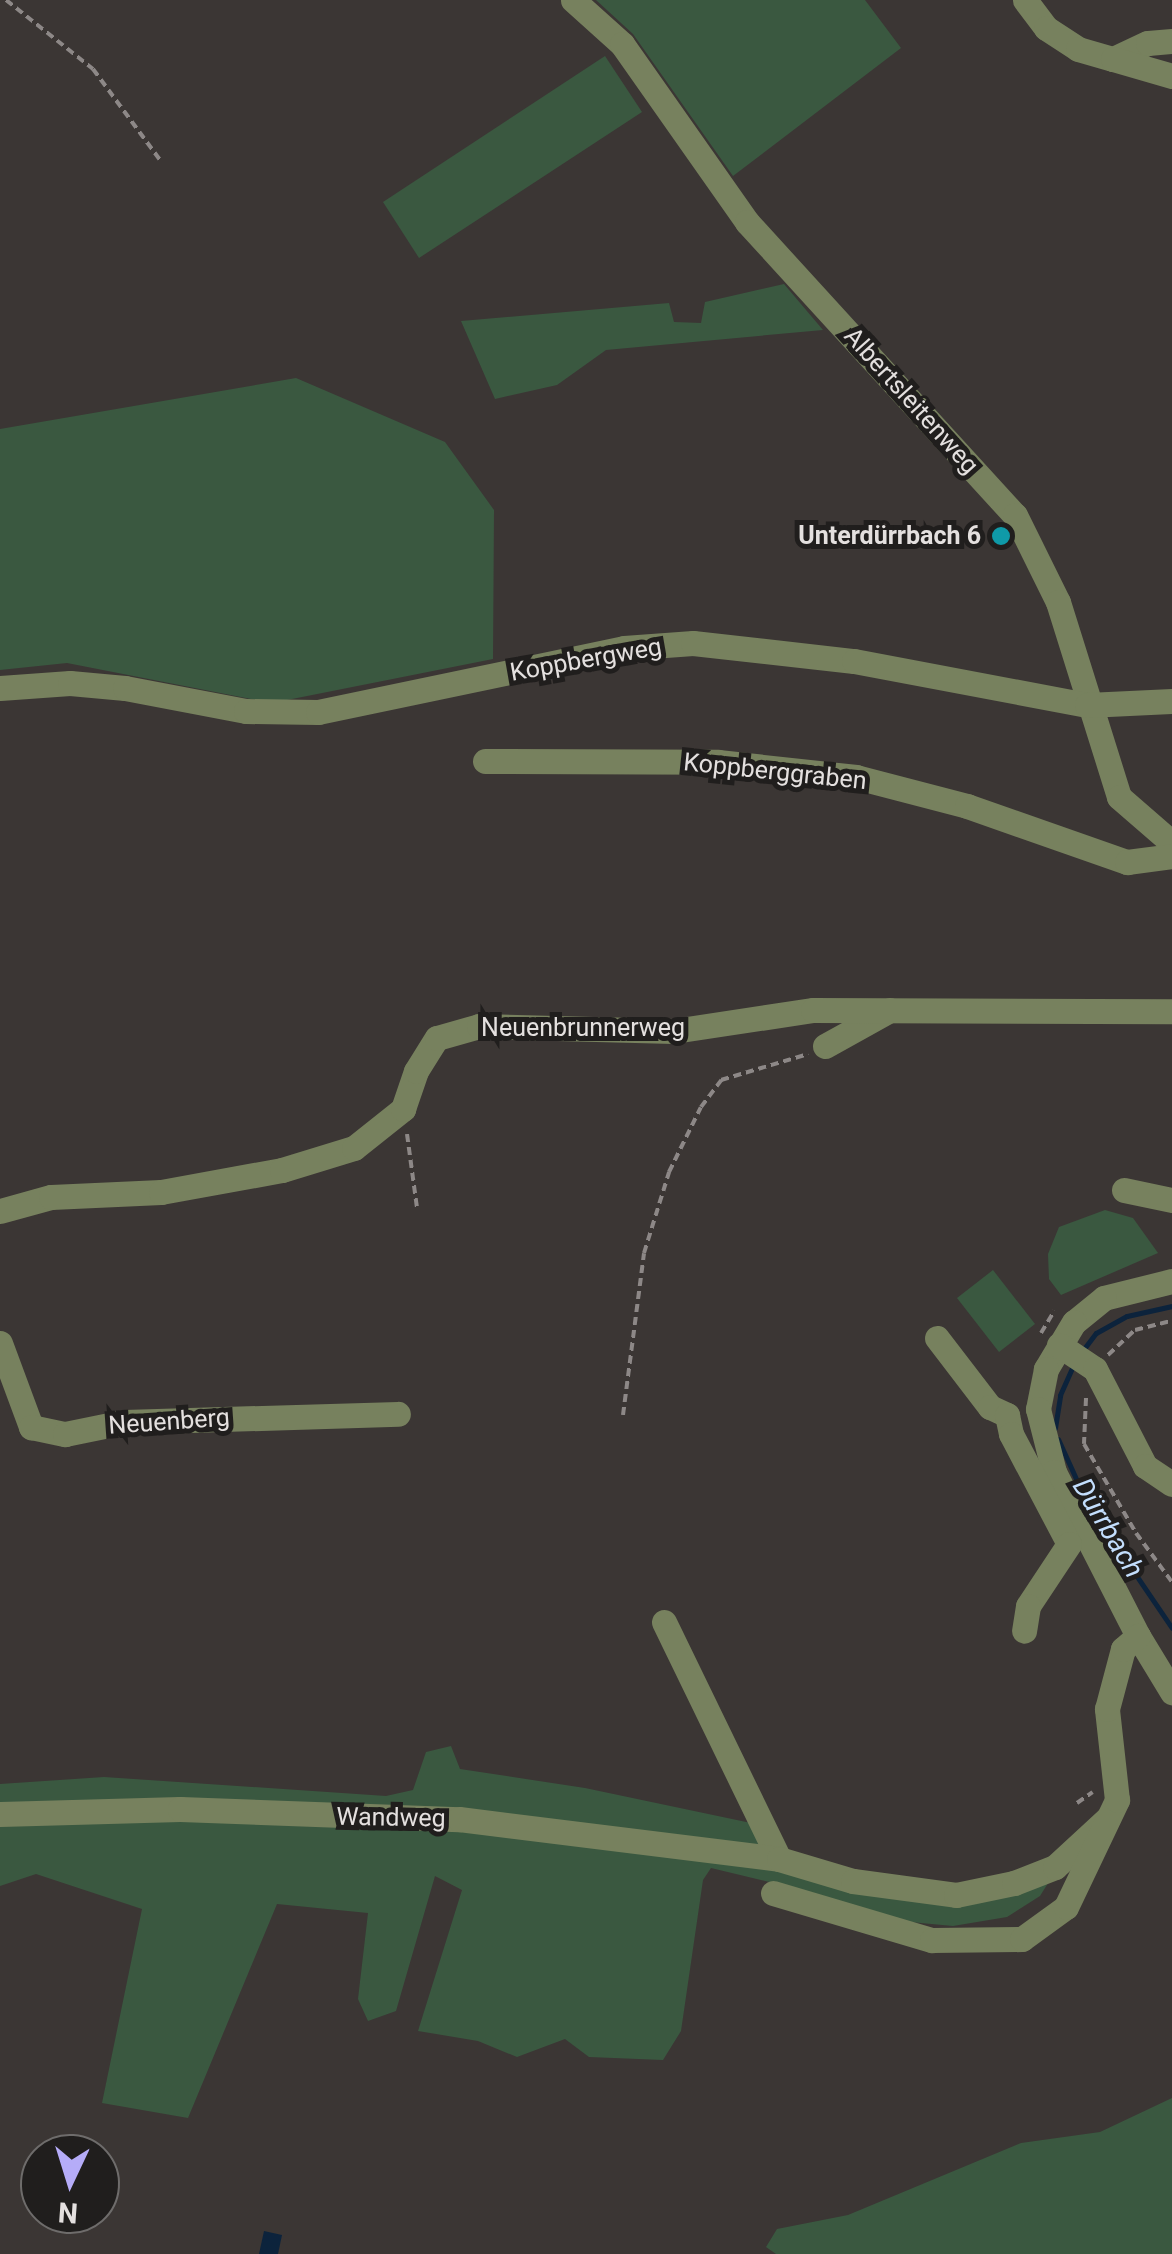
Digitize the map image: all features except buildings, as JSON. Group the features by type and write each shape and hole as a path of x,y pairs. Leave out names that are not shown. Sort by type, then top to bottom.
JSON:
{"street":[{"name":"Albertsleitenweg","path":"573,0 622,44 747,222 1014,515 1058,602 1119,797 1172,843"},
{"path":"1025,0 1046,28 1078,49 1172,76"},
{"path":"1113,59 1148,43 1172,41"},
{"name":"Koppbergweg","path":"0,688 70,683 124,688 246,711 318,712 624,648 694,643 854,661 1087,704 1172,700"},
{"name":"Koppberggraben","path":"484,762 718,762 856,777 967,806 1126,862 1172,856"},
{"path":"825,1046 892,1009"},
{"name":"Neuenbrunnerweg","path":"404,1109 416,1071 437,1038 479,1026 674,1031 813,1010 1172,1011"},
{"path":"0,1211 52,1197 161,1192 282,1170 354,1148 404,1109"},
{"path":"1124,1190 1172,1200"},
{"path":"1172,1281 1104,1298 1074,1322 1075,1356 1145,1466 1172,1484"},
{"path":"937,1338 990,1407 1007,1415 1038,1409"},
{"name":"Neuenberg","path":"0,1344 30,1428 65,1434 124,1422 398,1414"},
{"path":"1075,1356 1046,1369 1038,1409 1054,1472 1138,1636 1172,1692"},
{"path":"1007,1415 1011,1434 1069,1544 1028,1606 1024,1631"},
{"path":"664,1622 779,1859"},
{"path":"773,1893 932,1940 1022,1939 1066,1907 1117,1800 1118,1778 1107,1708 1123,1649 1138,1636"},
{"name":"Wandweg","path":"0,1814 180,1809 459,1819 779,1859 853,1881 956,1895 1014,1883 1055,1867 1108,1818"}],"path":[{"path":"6,0 93,69 160,160"},
{"path":"623,1415 644,1253 669,1172 700,1107 721,1080 760,1072 825,1046"},
{"path":"404,1109 417,1208"}],"green space":[{"path":"596,0 865,0 901,48 733,176 633,34"},
{"path":"605,56 642,112 419,258 383,202"},
{"path":"784,284 823,330 606,350 557,385 495,399 461,321 669,303 674,322 701,323 705,302"},
{"path":"296,378 445,442 494,510 493,659 272,703 67,663 0,670 0,429"},
{"path":"1105,1210 1133,1218 1158,1253 1061,1295 1049,1279 1048,1254 1059,1227"},
{"path":"993,1270 1035,1324 999,1352 957,1298"},
{"path":"451,1746 460,1769 585,1788 751,1823 779,1865 894,1895 1050,1880 1040,1896 1007,1917 953,1926 889,1920 799,1889 711,1868 703,1880 681,2031 663,2060 589,2057 565,2039 517,2057 478,2041 418,2031 462,1890 435,1876 396,2011 368,2021 358,1999 368,1913 277,1904 188,2118 102,2103 142,1909 36,1874 0,1886 0,1784 104,1777 386,1796 413,1790 426,1752"},
{"path":"1172,2098 1172,2254 776,2254 766,2247 777,2229 848,2215 1021,2143 1100,2132"}],"water":[{"path":"264,2231 282,2235 278,2254 259,2254"}],"waterway":[{"name":"Dürrbach","path":"1083,1350 1096,1333 1127,1316 1172,1306"},
{"name":"Dürrbach","path":"1055,1428 1060,1395 1074,1363"},
{"name":"Dürrbach","path":"1058,1439 1087,1503 1172,1628"}],"place":[{"name":"Unterdürrbach 6","path":"1001,536"}]}
